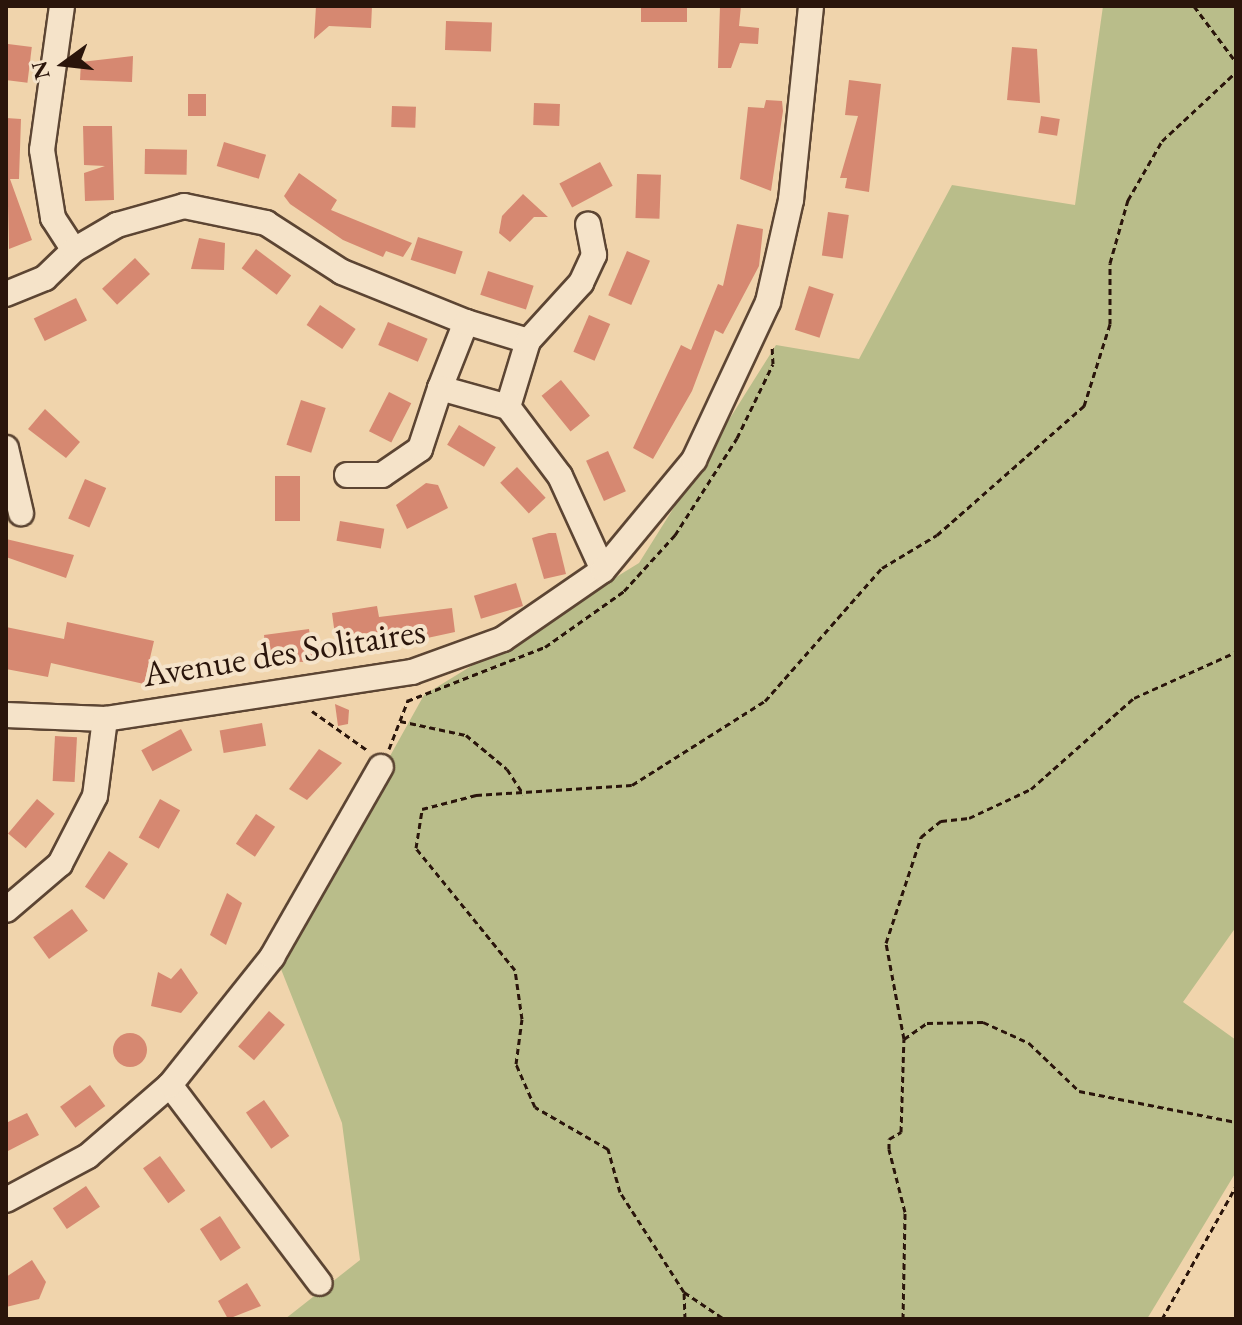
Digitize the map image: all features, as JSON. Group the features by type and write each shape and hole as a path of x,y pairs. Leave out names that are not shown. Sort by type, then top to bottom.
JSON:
{"street":[{"path":"62,6 42,150 53,218 74,250"},
{"name":"Avenue des Solitaires","path":"6,715 105,719 376,680 459,657 524,628 603,570 694,460 768,302 791,200 811,6"},
{"path":"6,294 45,278 74,250 117,225 184,206 223,211 266,223 342,272 466,322 528,341"},
{"path":"508,407 528,341 581,283 594,255 588,225"},
{"path":"347,475 382,475 420,449 466,322"},
{"path":"440,388 508,407 560,476 603,570"},
{"path":"6,448 21,513"},
{"path":"6,910 60,864 95,796 105,719"},
{"path":"6,1200 88,1156 170,1085 272,957 380,760"},
{"path":"170,1085 320,1283"}],"path":[{"path":"1194,6 1236,62"},
{"path":"724,1319 684,1292 620,1192 605,1144 535,1107 516,1064 522,1019 513,998 515,970 416,848 422,809 466,796 632,785 674,764 765,701 882,568 948,526 1084,406 1110,324 1110,263 1139,176 1162,141 1236,72"},
{"path":"903,1319 905,1212 889,1149 902,1126 904,1039 887,933 921,837 941,821 969,818 1031,789 1123,706 1236,652"},
{"path":"283,692 380,760 407,701"},
{"path":"400,721 466,735 507,769 523,794"},
{"path":"904,1039 927,1023 983,1022 1029,1043 1079,1091 1236,1122"},
{"path":"1162,1319 1236,1186"},
{"path":"684,1292 685,1319"}],"green space":[{"path":"1103,6 1236,6 1236,927 1183,1002 1236,1040 1236,1172 1147,1319 285,1319 360,1260 342,1123 277,959 424,695 639,563 776,345 859,359 952,185 1075,205"}],"building":[{"path":"316,6 372,6 371,28 329,26 314,39"},
{"path":"641,6 687,6 687,22 641,22"},
{"path":"720,6 741,6 739,26 759,28 758,44 740,43 731,68 718,68"},
{"path":"446,21 492,23 491,52 445,50"},
{"path":"8,44 32,47 27,83 6,80"},
{"path":"1012,47 1037,49 1040,103 1007,100"},
{"path":"133,56 132,82 80,80 81,62"},
{"path":"849,80 881,84 869,192 845,188 847,178 840,178 858,116 845,115"},
{"path":"188,94 206,94 206,116 188,116"},
{"path":"766,100 782,101 783,111 771,191 740,179 748,107 764,108"},
{"path":"534,103 560,104 559,126 533,125"},
{"path":"392,106 416,107 415,128 391,127"},
{"path":"1041,116 1060,119 1057,136 1038,133"},
{"path":"6,118 21,119 19,179 10,179 32,240 9,249"},
{"path":"83,126 112,126 114,200 85,201 84,173 105,166 84,165"},
{"path":"224,142 266,155 259,179 217,166"},
{"path":"145,149 187,150 187,175 145,174"},
{"path":"600,162 613,186 572,207 559,184"},
{"path":"299,173 337,200 331,210 412,243 403,257 386,251 383,257 343,240 290,204 284,196"},
{"path":"637,174 661,175 659,219 635,218"},
{"path":"523,194 548,217 534,217 510,242 499,233 502,216"},
{"path":"828,212 849,215 843,258 822,256"},
{"path":"737,224 763,229 759,266 723,334 715,330 692,391 653,459 633,448 681,345 691,350 718,284 723,286"},
{"path":"418,237 463,252 455,274 411,260"},
{"path":"199,238 225,243 224,270 191,269"},
{"path":"256,249 291,275 277,295 242,268"},
{"path":"627,251 650,261 631,305 608,295"},
{"path":"135,258 150,274 117,305 102,289"},
{"path":"488,271 534,286 526,310 480,295"},
{"path":"809,286 834,294 820,338 795,330"},
{"path":"76,298 87,320 45,341 34,319"},
{"path":"320,305 356,329 342,349 307,325"},
{"path":"589,315 610,324 595,361 573,352"},
{"path":"388,322 428,339 418,362 378,345"},
{"path":"561,380 590,416 571,431 542,396"},
{"path":"389,392 411,403 391,443 369,431"},
{"path":"301,400 326,408 311,453 286,445"},
{"path":"45,409 80,442 66,458 28,429"},
{"path":"459,425 496,447 484,467 447,445"},
{"path":"608,451 626,491 604,501 586,461"},
{"path":"517,467 546,498 529,513 500,483"},
{"path":"275,476 300,476 300,521 275,521"},
{"path":"85,479 106,488 89,528 68,519"},
{"path":"426,483 438,485 448,508 407,529 396,505"},
{"path":"340,521 384,529 381,549 337,541"},
{"path":"556,533 566,574 544,579 532,538"},
{"path":"6,539 74,555 66,578 6,557"},
{"path":"516,583 523,606 481,619 474,596"},
{"path":"377,606 379,617 452,608 455,632 418,640 407,631 335,635 332,613"},
{"path":"67,622 154,641 144,684 51,663 48,677 6,669 6,627 64,639"},
{"path":"309,629 313,655 305,662 267,661 264,635"},
{"path":"335,704 349,710 348,724 338,726"},
{"path":"262,723 266,746 224,753 220,730"},
{"path":"181,729 192,750 153,771 141,750"},
{"path":"55,736 77,737 75,782 53,781"},
{"path":"319,749 342,763 307,800 289,789"},
{"path":"37,799 55,814 26,848 8,833"},
{"path":"160,799 180,810 159,849 139,837"},
{"path":"256,814 275,827 255,857 236,844"},
{"path":"109,851 128,864 104,900 85,887"},
{"path":"227,893 242,903 226,945 210,935"},
{"path":"72,909 88,931 49,959 33,937"},
{"path":"181,968 198,993 181,1013 151,1006 158,972 171,979"},
{"path":"269,1011 285,1025 254,1060 238,1046"},
{"path":"130,1033 142,1038 147,1050 142,1062 130,1067 118,1062 113,1050 118,1038"},
{"path":"90,1085 105,1106 75,1128 60,1107"},
{"path":"264,1100 289,1136 271,1149 246,1113"},
{"path":"27,1113 39,1135 6,1152 6,1123"},
{"path":"160,1156 185,1191 168,1203 143,1168"},
{"path":"86,1186 100,1207 67,1229 53,1208"},
{"path":"220,1216 241,1248 221,1261 200,1229"},
{"path":"32,1260 46,1282 39,1299 6,1307 6,1277"},
{"path":"247,1283 261,1306 228,1319 218,1301"}]}
